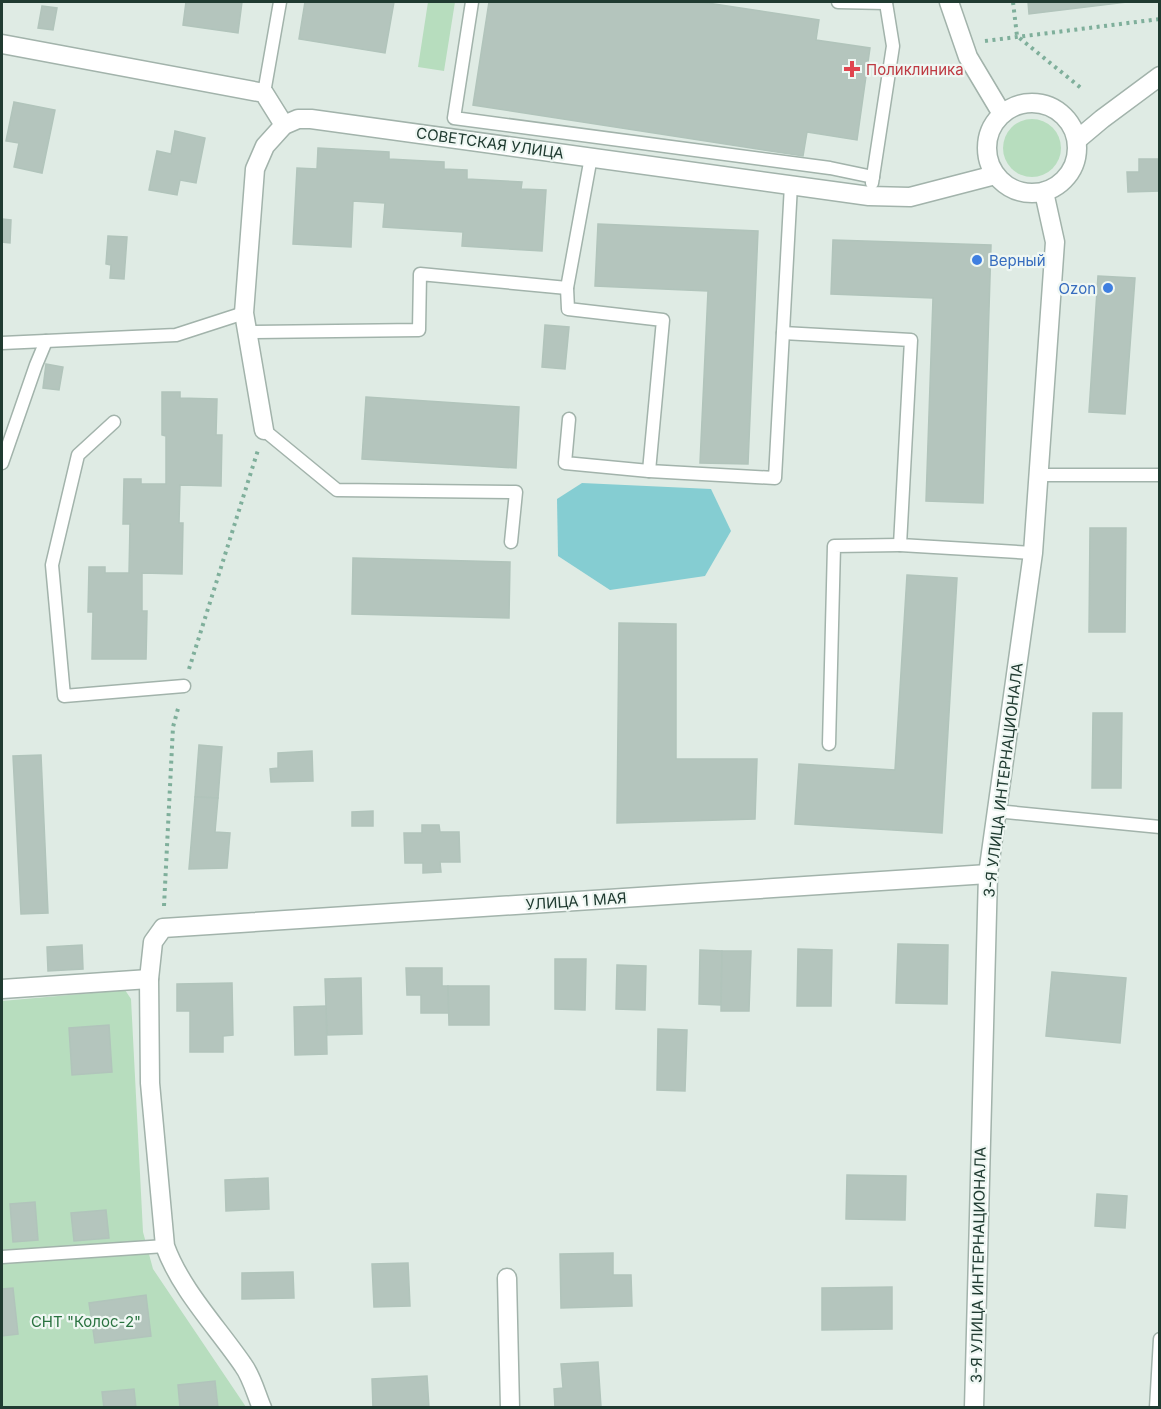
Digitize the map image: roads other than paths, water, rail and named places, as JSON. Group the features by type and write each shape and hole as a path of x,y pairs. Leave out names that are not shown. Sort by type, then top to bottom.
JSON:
{"street":[{"path":"949,2 968,57 1002,114"},
{"path":"2,44 264,93 284,125 265,146 255,169 244,314 264,430"},
{"path":"1077,140 1158,83"},
{"path":"1031,102 1047,105 1061,113 1071,125 1077,140 1077,157 1070,173 1059,185 1044,192 1030,194 1005,185 995,175 988,160 987,143 992,127 1002,114 1015,106 1031,102"},
{"name":"СОВЕТСКАЯ УЛИЦА","path":"284,125 298,119 311,119 869,196 910,197 995,175"},
{"name":"3-Я УЛИЦА ИНТЕРНАЦИОНАЛА","path":"974,1407 988,874 1033,553 1055,242 1044,192"},
{"name":"УЛИЦА 1 МАЯ","path":"149,979 153,942 163,928 988,874"},
{"path":"2,989 149,979 150,1083 165,1246 170,1260 216,1330 245,1367 262,1407"},
{"path":"507,1278 510,1407"}],"lane":[{"path":"264,93 280,2"},
{"path":"472,2 454,118 830,168 873,177"},
{"path":"838,2 886,2 892,46 869,196"},
{"path":"591,157 567,288 568,309 663,320 649,471"},
{"path":"569,419 565,463 649,471 775,478 791,185"},
{"path":"247,332 419,330 420,274 567,288"},
{"path":"2,343 176,335 244,314"},
{"path":"783,333 910,340 900,545"},
{"path":"2,462 24,395 46,341"},
{"path":"114,422 78,455 52,565 64,696 184,686"},
{"path":"264,430 337,490 516,492 511,542"},
{"path":"1039,475 1160,475"},
{"path":"829,744 834,546 900,545 1033,553"},
{"path":"996,811 1160,827"},
{"path":"2,1257 165,1246"},
{"path":"1156,1407 1160,1338"}],"water":[{"path":"582,483 711,489 731,531 705,576 610,590 558,556 557,499"}],"place":[{"name":"Поликлиника","path":"852,69"},
{"name":"Верный","path":"977,260"},
{"name":"Ozon","path":"1108,288"}],"park label":[{"name":"СНТ \"Колос-2\"","path":"86,1321"}]}
